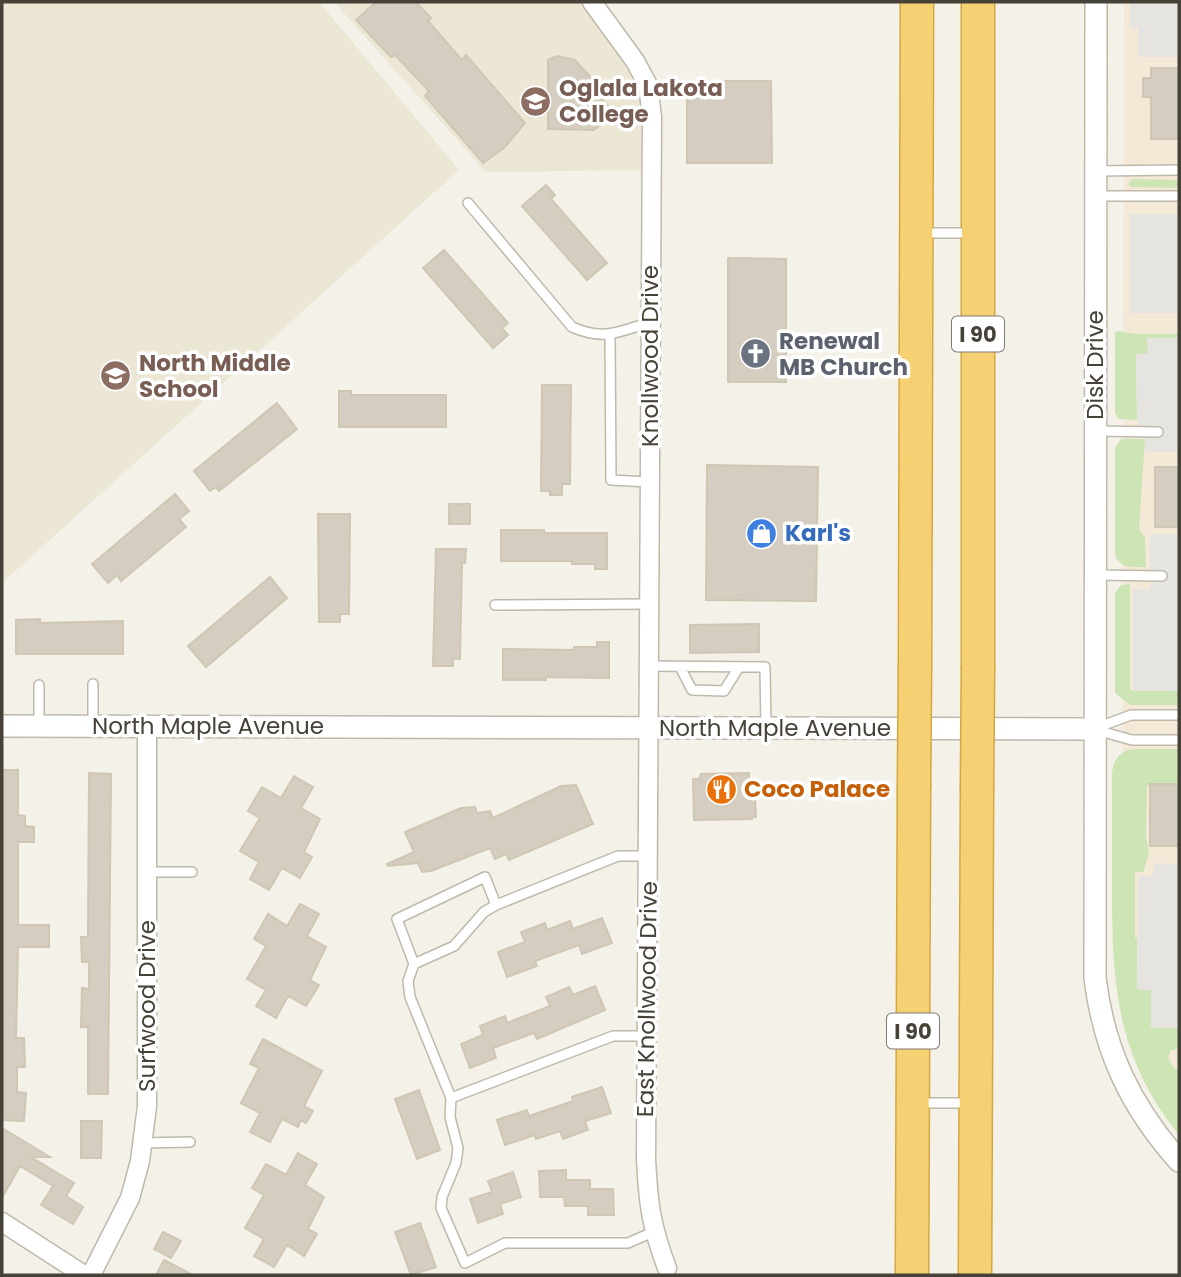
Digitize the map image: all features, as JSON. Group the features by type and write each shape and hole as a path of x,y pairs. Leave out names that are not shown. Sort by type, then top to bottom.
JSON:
{"highway":[{"name":"I 90","path":"912,1275 917,2"},
{"name":"I 90","path":"975,1275 978,2"},
{"path":"975,1191 981,1275"}],"street":[{"name":"Disk Drive","path":"1094,729 1096,2"},
{"name":"Knollwood Drive","path":"596,3 648,85 652,117 648,727"},
{"name":"North Maple Avenue","path":"2,726 1094,729"},
{"name":"Surfwood Drive","path":"90,1275 130,1198 147,1106 148,726"},
{"name":"East Knollwood Drive","path":"648,727 646,1158 653,1232 667,1268"},
{"path":"1094,729 1093,947 1097,997 1123,1080 1154,1133 1179,1161"},
{"path":"2,1222 84,1275"}],"lane":[{"path":"1095,171 1179,170"},
{"path":"1095,196 1179,196"},
{"path":"468,202 572,327 588,334 610,335 650,321"},
{"path":"917,233 978,233"},
{"path":"610,335 611,480 649,482"},
{"path":"1094,430 1158,432"},
{"path":"1094,575 1162,576"},
{"path":"495,605 648,604"},
{"path":"647,666 765,667 766,728"},
{"path":"680,667 692,690 724,691 739,667"},
{"path":"93,684 93,726"},
{"path":"39,685 39,726"},
{"path":"1094,729 1131,715 1179,715"},
{"path":"1094,729 1132,740 1179,740"},
{"path":"414,964 454,946 484,912 496,905 618,856 648,856"},
{"path":"147,872 192,872"},
{"path":"496,905 485,877 397,919 414,964 408,981 410,997 451,1098 450,1117 458,1148 456,1163 442,1197 441,1208 465,1264 505,1243 628,1243 653,1232"},
{"path":"451,1098 613,1036 647,1036"},
{"path":"913,1103 975,1103"},
{"path":"142,1143 190,1142"}],"shaded area":[{"name":"North Middle School","path":"2,2 319,2 459,170 2,583"},
{"name":"Oglala Lakota College","path":"334,2 592,2 648,85 651,170 486,172"},
{"path":"1124,2 1179,2 1179,1119 1122,946"},
{"path":"1130,2 1179,2 1179,57 1138,57 1138,28 1130,27"},
{"path":"1130,214 1179,214 1179,313 1129,313"},
{"path":"1147,338 1179,338 1179,452 1145,452 1145,439 1137,420 1136,354 1148,353"},
{"path":"1150,534 1179,534 1179,691 1133,691 1133,589 1150,589"},
{"path":"1154,863 1179,864 1179,1028 1151,1028 1151,990 1137,989 1138,876 1150,876 1154,873"}],"green space":[{"path":"1132,179 1179,180 1179,188 1132,187 1128,184"},
{"path":"1115,332 1179,334 1179,338 1147,338 1148,354 1136,354 1137,420 1119,419 1115,413"},
{"path":"1121,439 1145,439 1139,528 1145,537 1146,567 1123,565 1115,555 1115,448"},
{"path":"1130,584 1130,690 1179,691 1179,705 1130,705 1115,693 1115,593 1121,585"},
{"path":"1133,749 1179,749 1179,784 1147,786 1146,835 1149,854 1143,872 1135,872 1135,938 1137,989 1151,990 1151,1028 1179,1028 1179,1049 1171,1050 1168,1057 1173,1067 1179,1071 1179,1135 1142,1078 1122,1020 1117,990 1112,926 1112,773 1118,757"}],"building":[{"path":"376,2 416,2 431,18 428,21 462,60 466,55 525,123 504,148 483,163 425,96 429,91 395,55 391,57 356,20"},
{"path":"557,56 575,60 604,92 601,98 609,107 610,116 594,130 548,129 548,60"},
{"path":"1151,68 1179,68 1179,139 1151,139 1151,97 1143,97 1143,78 1151,78"},
{"path":"687,81 771,81 772,163 687,163"},
{"path":"546,185 555,195 551,199 607,263 587,280 522,206"},
{"path":"444,250 508,323 502,328 508,335 493,348 423,268"},
{"path":"728,258 786,259 786,382 728,382"},
{"path":"542,385 571,385 570,484 562,484 562,495 550,495 550,491 541,491"},
{"path":"339,391 351,391 351,395 446,395 446,427 339,427"},
{"path":"277,403 297,429 219,491 216,487 210,491 194,471"},
{"name":"Karl's","path":"707,465 818,467 816,601 706,600"},
{"path":"1155,467 1179,467 1179,527 1155,527"},
{"path":"175,494 189,511 179,519 186,527 121,581 117,575 108,583 92,564"},
{"path":"449,504 470,504 470,524 449,524"},
{"path":"318,514 350,514 349,614 340,614 340,622 319,622"},
{"path":"501,530 607,533 607,569 595,569 595,564 572,564 572,561 501,561"},
{"path":"436,549 466,549 465,563 462,563 460,659 453,659 453,666 433,666"},
{"path":"270,577 287,598 206,667 188,646"},
{"path":"40,619 40,623 123,621 123,654 16,654 16,620"},
{"path":"759,624 759,652 690,653 690,625"},
{"path":"597,642 609,642 609,678 546,677 546,680 503,680 503,649 574,650 574,647 597,647"},
{"path":"2,770 18,770 18,815 25,816 25,826 34,827 34,842 18,842 18,925 49,925 49,947 18,947 16,1038 24,1038 25,1067 17,1067 17,1092 26,1093 24,1121 2,1120"},
{"path":"89,773 111,774 108,1094 88,1094 88,1027 81,1027 82,988 89,989 89,962 82,962 81,937 88,937"},
{"name":"Coco Palace","path":"749,773 749,799 755,799 756,817 694,820 693,779 699,779 701,774"},
{"path":"294,776 313,787 301,808 320,819 304,852 312,857 300,878 282,868 269,890 250,879 259,862 240,851 260,818 248,811 262,787 281,798"},
{"path":"1150,784 1179,784 1179,846 1150,846"},
{"path":"576,785 593,824 509,860 506,854 495,859 490,848 431,871 422,872 418,863 387,864 414,852 405,832 461,808 475,807 477,813 490,811 493,818 561,786"},
{"path":"300,904 319,914 307,936 326,947 310,980 319,985 306,1006 288,996 276,1018 256,1006 266,990 247,979 266,946 254,939 268,914 287,926"},
{"path":"602,918 612,943 582,954 579,945 535,961 537,966 507,977 498,952 525,942 521,932 545,923 547,930 570,921 573,929"},
{"path":"595,986 605,1010 537,1039 534,1033 493,1048 496,1058 470,1068 461,1044 483,1035 480,1026 505,1016 507,1023 550,1006 546,997 569,987 573,995"},
{"path":"263,1039 322,1071 304,1106 313,1111 306,1123 301,1120 298,1127 282,1119 270,1142 250,1132 260,1113 241,1103 259,1068 250,1064"},
{"path":"602,1087 611,1113 585,1121 588,1130 563,1139 560,1131 536,1139 535,1135 505,1145 497,1120 527,1110 529,1116 573,1101 572,1097"},
{"path":"419,1090 440,1150 417,1159 395,1099"},
{"path":"81,1121 102,1121 101,1158 81,1158"},
{"path":"2,1128 50,1157 31,1157 74,1183 66,1196 83,1207 73,1224 41,1205 53,1186 20,1166 2,1198"},
{"path":"298,1153 317,1164 305,1185 324,1197 308,1229 317,1234 304,1256 287,1245 274,1267 254,1256 264,1239 245,1228 264,1195 252,1188 266,1164 286,1175"},
{"path":"566,1170 566,1180 590,1180 590,1189 613,1189 614,1215 588,1215 588,1206 565,1206 564,1197 540,1197 539,1171"},
{"path":"513,1172 521,1197 500,1204 503,1214 478,1223 470,1199 492,1192 488,1181"},
{"path":"420,1223 436,1267 411,1275 395,1232"},
{"path":"163,1232 181,1241 171,1258 154,1249"},
{"path":"164,1260 193,1275 156,1275"}],"place":[{"name":"Oglala Lakota College","path":"536,101"},
{"name":"Renewal MB Church","path":"756,354"},
{"name":"North Middle School","path":"116,376"},
{"name":"Karl's","path":"762,533"},
{"name":"Coco Palace","path":"721,789"}]}
